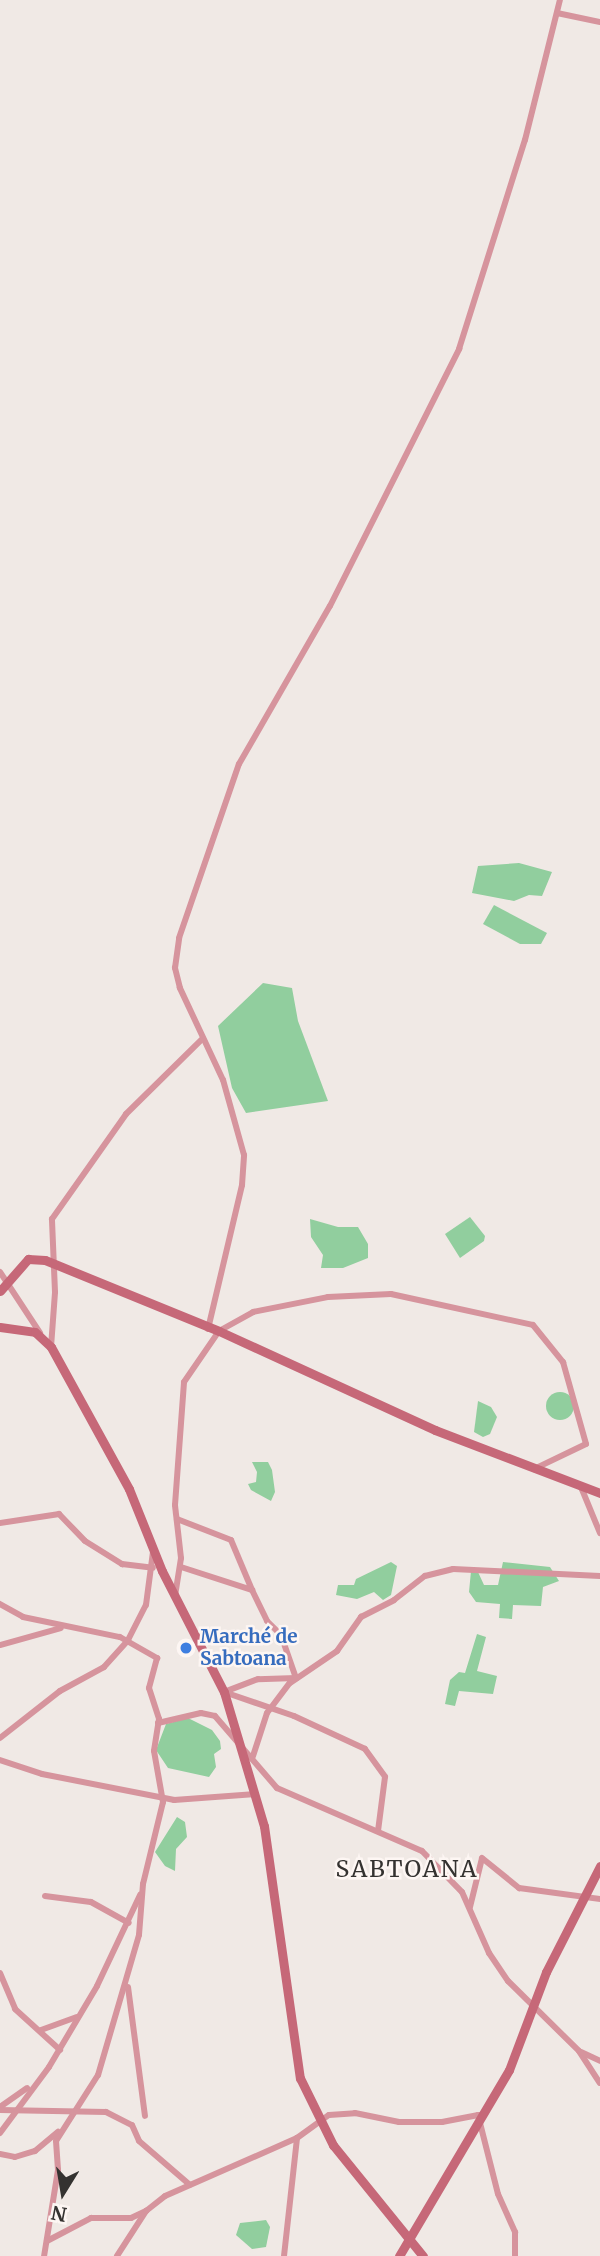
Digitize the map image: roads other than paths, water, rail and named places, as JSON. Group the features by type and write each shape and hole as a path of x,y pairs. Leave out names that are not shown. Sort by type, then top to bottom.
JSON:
{"street":[{"path":"208,1329 228,1252 244,1155 223,1080 201,1040 174,968 182,927 239,764 330,606 459,349 525,140 560,0"},
{"path":"557,13 600,22"},
{"path":"51,1347 54,1263 52,1219 71,1188 141,1096 201,1040"},
{"path":"0,1291 10,1284 28,1259 54,1263 208,1329 219,1331 353,1395 533,1469 600,1493"},
{"path":"0,1272 51,1347 129,1489 175,1598 224,1692 256,1794 276,1894 293,2049 320,2122 367,2192 423,2256"},
{"path":"175,1598 181,1567 177,1519 184,1382 219,1331 253,1312 328,1297 374,1294 525,1321 546,1336 563,1362 586,1444 533,1469"},
{"path":"0,1327 41,1335"},
{"path":"581,1487 600,1533"},
{"path":"0,1523 59,1514 85,1541 122,1564 153,1568"},
{"path":"177,1519 231,1540 267,1621 281,1636 296,1678"},
{"path":"0,1738 60,1691 104,1667 128,1640 146,1605 153,1568 153,1550"},
{"path":"181,1567 252,1590"},
{"path":"253,1756 270,1708 296,1678 337,1651 361,1617 437,1571 600,1576"},
{"path":"0,1604 23,1617 63,1627 99,1630 128,1640 157,1656 149,1688 158,1723 154,1751 162,1795 143,1884 129,1923 60,2050 32,2085 0,2133"},
{"path":"0,1644 63,1627"},
{"path":"224,1692 258,1679 296,1678"},
{"path":"224,1692 270,1708 365,1749 385,1777 378,1831"},
{"path":"158,1723 208,1713 227,1726 277,1788 422,1851 455,1882 495,1962 579,2051 600,2083"},
{"path":"0,1760 55,1777 183,1801 256,1794"},
{"path":"470,1909 482,1858 519,1888 583,1899 600,1899"},
{"path":"399,2256 447,2180 478,2115 509,2070 533,2005 600,1866"},
{"path":"0,2154 15,2157 36,2151 76,2112 98,2075 127,1985 142,1918 143,1884"},
{"path":"44,1896 91,1902 129,1923"},
{"path":"0,1973 15,2009 60,2050"},
{"path":"0,1996 5,1984"},
{"path":"127,1985 140,2048 145,2116"},
{"path":"41,2030 77,2017"},
{"path":"579,2051 600,2061"},
{"path":"0,2108 32,2085"},
{"path":"0,2108 14,2111 106,2112 125,2120 139,2141 190,2185"},
{"path":"47,2242 90,2218 131,2218 190,2185 297,2137 329,2115 355,2113 399,2122 442,2122 478,2115"},
{"path":"478,2115 498,2194 515,2232 515,2256"},
{"path":"44,2256 58,2170 55,2146 66,2124"},
{"path":"284,2256 297,2137"},
{"path":"117,2256 146,2211"}],"place":[{"name":"Marché de Sabtoana","path":"186,1648"}],"district":[{"name":"SABTOANA","path":"407,1869"}]}
